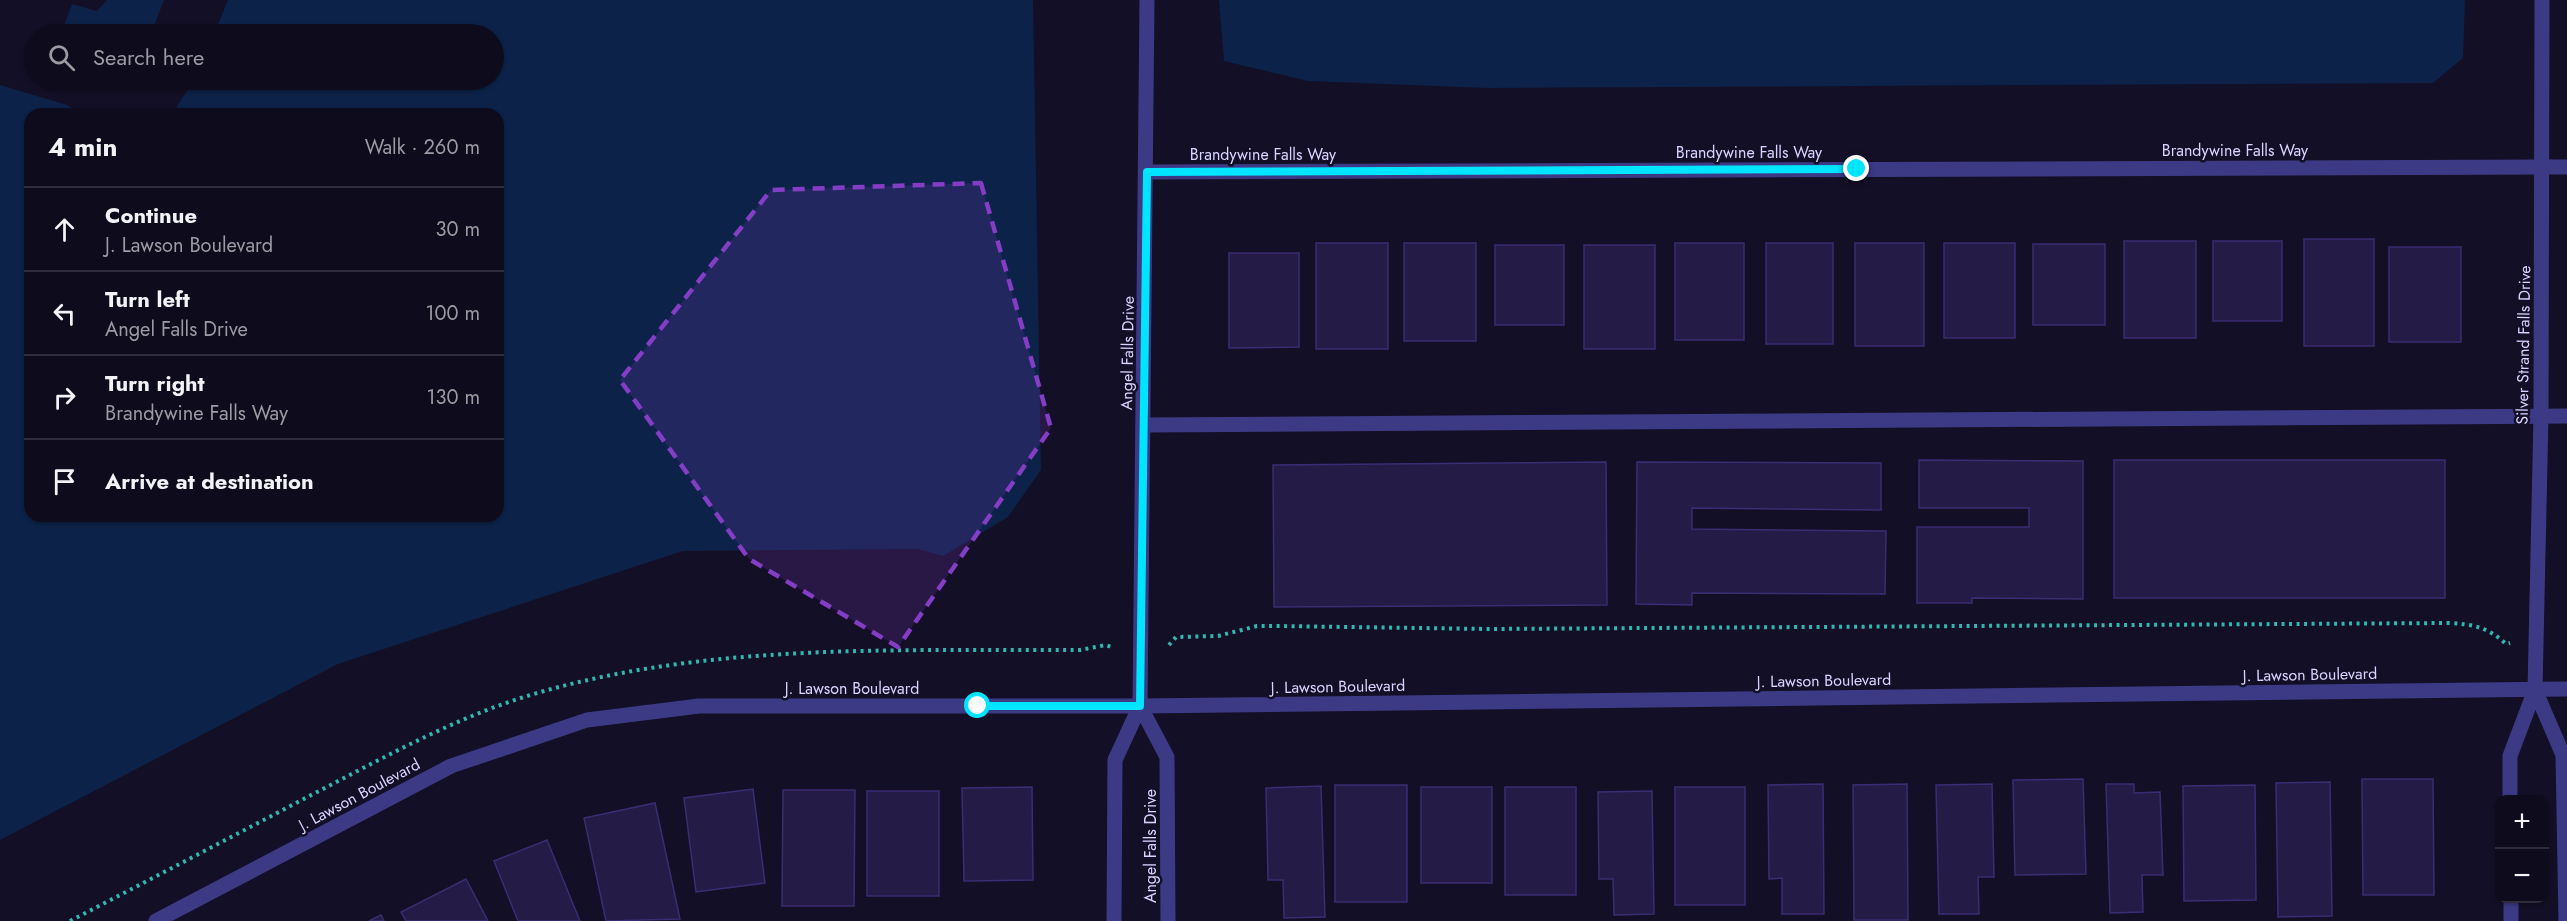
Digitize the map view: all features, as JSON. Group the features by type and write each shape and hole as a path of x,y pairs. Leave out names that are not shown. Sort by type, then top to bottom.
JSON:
{"street":[{"name":"Angel Falls Drive","path":"1114,921 1115,760 1140,706 1147,0"},
{"name":"Silver Strand Falls Drive","path":"2510,795 2510,756 2535,690 2541,416 2542,0"},
{"name":"Brandywine Falls Way","path":"1147,172 2567,167"},
{"path":"1144,425 2567,416"},
{"name":"J. Lawson Boulevard","path":"156,921 451,766 587,720 699,706 1140,706 2567,689"},
{"name":"Silver Strand Falls Drive","path":"2535,690 2563,754 2566,921"},
{"name":"Angel Falls Drive","path":"1140,706 1167,757 1168,921"},
{"path":"2511,903 2511,921"}],"path":[{"path":"1167,647 1176,637 1218,636 1257,626 1501,629 2448,622 2472,624 2493,631 2506,644"}],"highlighted area":[{"path":"981,183 1051,428 898,647 749,559 620,380 771,190"}],"water":[{"path":"107,0 164,0 155,24 65,24 72,4 97,11"},
{"path":"228,0 1033,0 1041,470 1008,517 943,556 918,549 683,551 338,664 0,840 0,85 73,108 24,108 24,522 504,522 504,108 176,108 188,90 504,90 504,24 218,24"},
{"path":"1219,0 2465,0 2463,58 2433,83 1487,88 1308,81 1224,61"}],"building":[{"path":"2304,239 2374,239 2374,346 2304,346"},
{"path":"2124,241 2196,241 2196,338 2124,338"},
{"path":"2213,241 2282,241 2282,321 2213,321"},
{"path":"1316,243 1388,243 1388,349 1316,349"},
{"path":"1404,243 1476,243 1476,341 1404,341"},
{"path":"1675,243 1744,243 1744,340 1675,340"},
{"path":"1766,243 1833,243 1833,344 1766,344"},
{"path":"1855,243 1924,243 1924,346 1855,346"},
{"path":"1944,243 2015,243 2015,338 1944,338"},
{"path":"2033,244 2105,244 2105,325 2033,325"},
{"path":"1495,245 1564,245 1564,325 1495,325"},
{"path":"1584,245 1655,245 1655,349 1584,349"},
{"path":"2389,247 2461,247 2461,342 2389,342"},
{"path":"1229,253 1299,253 1299,347 1229,348"},
{"path":"1919,460 2083,461 2083,599 1972,598 1972,603 1917,603 1917,527 2029,527 2029,508 1919,508"},
{"path":"2114,460 2445,460 2445,598 2114,598"},
{"path":"1606,462 1607,605 1274,607 1273,465"},
{"path":"1637,462 1881,463 1881,510 1692,508 1692,529 1886,531 1885,594 1692,593 1692,605 1636,604"},
{"path":"2083,779 2086,874 2015,875 2013,780"},
{"path":"2362,779 2433,779 2434,895 2363,895"},
{"path":"2330,782 2332,916 2278,917 2276,783"},
{"path":"1823,784 1824,914 1782,914 1782,878 1769,879 1768,785"},
{"path":"1907,784 1908,920 1854,920 1853,785"},
{"path":"1992,784 1994,877 1978,877 1979,914 1939,914 1936,785"},
{"path":"2106,784 2134,784 2134,793 2160,792 2163,875 2142,875 2143,912 2110,913"},
{"path":"1335,785 1407,785 1407,902 1335,902"},
{"path":"2255,785 2256,900 2184,901 2183,786"},
{"path":"1321,786 1325,917 1284,918 1283,880 1268,880 1266,788"},
{"path":"1032,787 1033,880 964,881 962,788"},
{"path":"1421,787 1492,787 1492,883 1421,883"},
{"path":"1505,787 1576,787 1576,895 1505,895"},
{"path":"1675,787 1745,787 1745,905 1675,905"},
{"path":"753,789 765,883 696,892 684,798"},
{"path":"783,790 855,790 854,906 782,906"},
{"path":"867,791 939,791 939,896 867,896"},
{"path":"1652,791 1654,914 1614,915 1613,879 1599,879 1598,792"},
{"path":"655,803 680,919 606,921 584,818"},
{"path":"547,840 580,921 518,921 494,861"},
{"path":"466,879 488,921 406,921 401,912"},
{"path":"381,915 384,921 369,921"}],"route":[{"path":"978,706 1140,706 1147,172 1857,169"}]}
